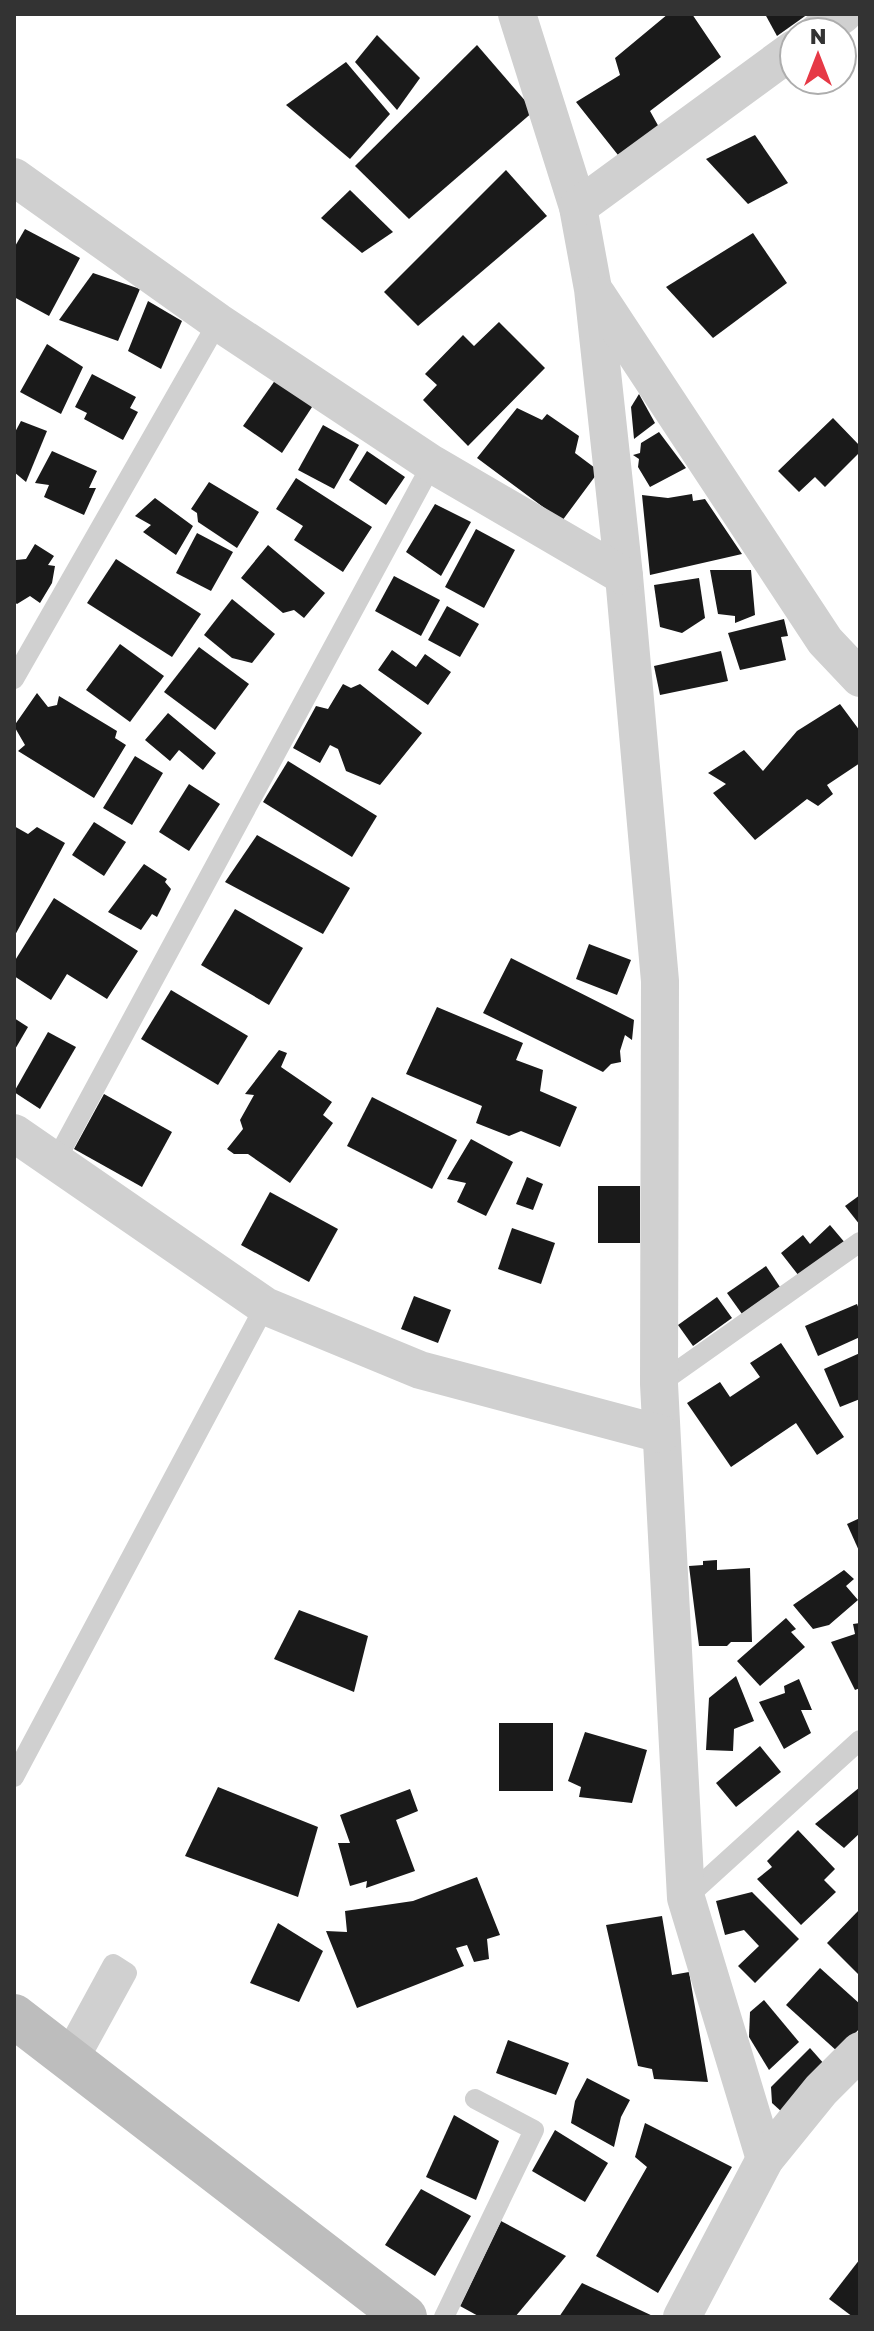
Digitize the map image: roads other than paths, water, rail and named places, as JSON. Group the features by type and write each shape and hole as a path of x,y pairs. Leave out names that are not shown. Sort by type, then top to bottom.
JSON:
{"street":[{"path":"517,14 578,207 593,289 624,576 660,981 659,1384 686,1898 765,2159"},
{"path":"578,207 778,61"},
{"path":"14,177 218,322 432,464 624,576"},
{"path":"593,289 825,641 860,678"},
{"path":"14,1133 265,1306 420,1370 661,1434"},
{"path":"14,2016 405,2317"},
{"path":"682,2317 765,2159 821,2090 860,2051"}],"lane":[{"path":"14,679 218,322"},
{"path":"55,1162 432,464"},
{"path":"659,1384 860,1242"},
{"path":"14,1777 265,1306"},
{"path":"686,1898 860,1740"},
{"path":"444,2317 534,2130 475,2099"}]}
